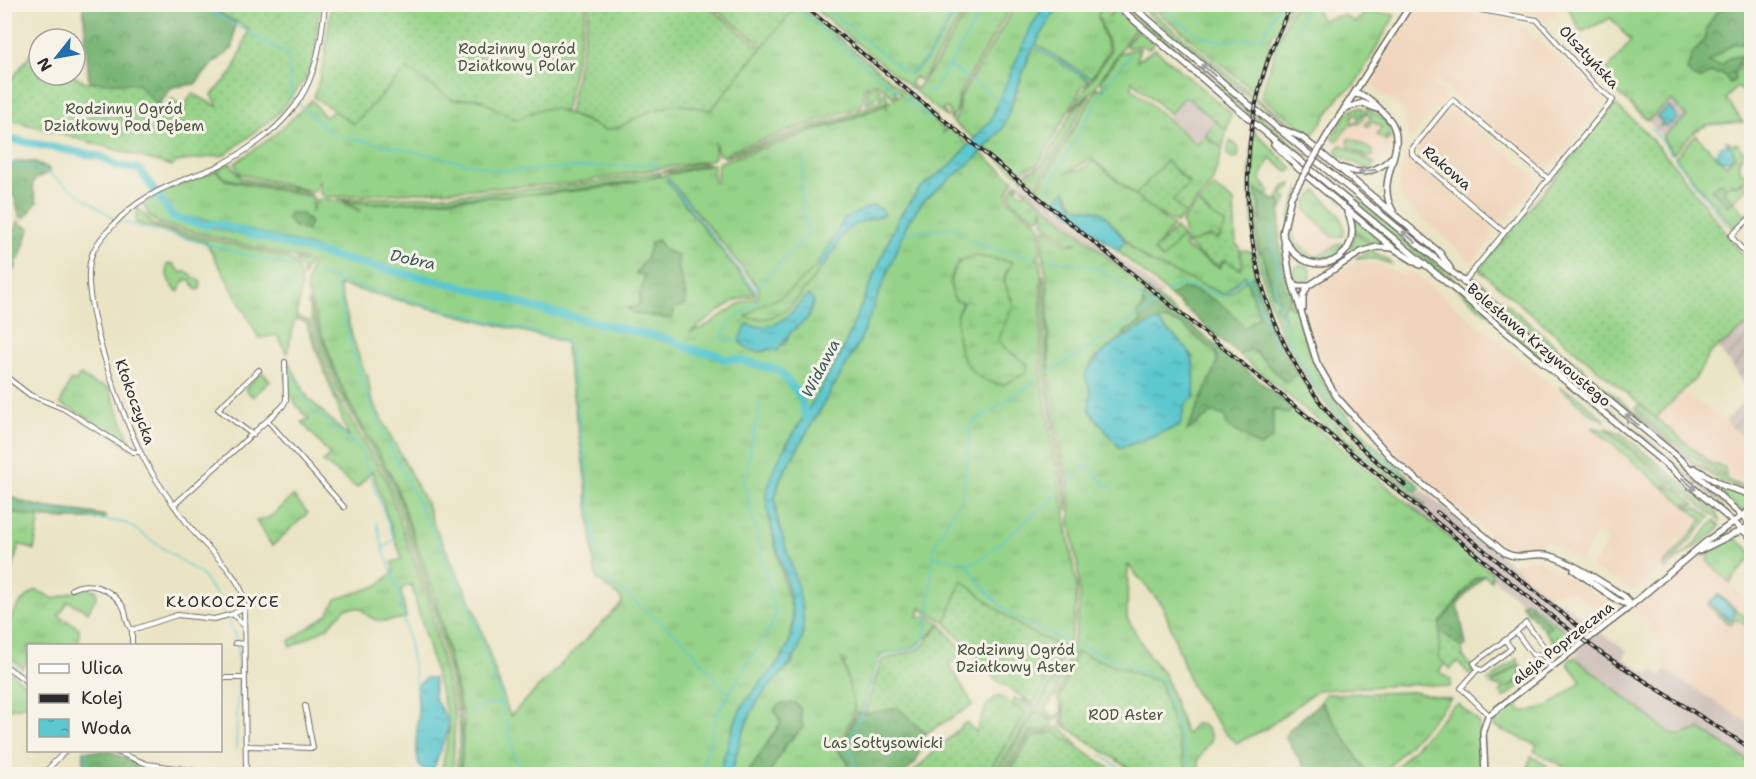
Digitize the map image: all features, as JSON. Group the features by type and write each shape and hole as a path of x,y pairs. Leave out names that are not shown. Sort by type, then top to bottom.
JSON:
{"main road":[{"path":"1115,4 1304,164"},
{"path":"1130,4 1310,155"},
{"path":"1411,4 1328,134 1291,197 1285,215 1284,236 1289,272 1317,363 1332,391 1393,460 1505,553 1520,558 1546,555 1625,597 1631,606"},
{"path":"1363,79 1364,92 1368,99 1390,120 1396,132 1396,146 1392,157 1387,194 1396,215"},
{"path":"1354,94 1368,99"},
{"path":"1343,111 1360,103 1380,110"},
{"path":"1276,127 1301,137 1315,148"},
{"path":"1268,135 1300,170"},
{"path":"1321,153 1440,253 1454,275"},
{"path":"1338,167 1356,172 1367,172 1379,168 1392,157"},
{"name":"Bolesława Krzywoustego","path":"1317,161 1676,456 1752,525"},
{"name":"Bolesława Krzywoustego","path":"1343,207 1309,173 1669,467 1752,538"},
{"path":"1343,207 1393,248 1432,272"},
{"path":"1289,272 1296,263 1318,266 1331,262 1348,248 1351,224 1343,207"},
{"path":"1284,236 1293,253 1315,271 1303,296 1304,318"},
{"path":"1292,282 1301,287 1370,248 1393,248"},
{"path":"1676,456 1717,482 1752,495"},
{"name":"aleja Poprzeczna","path":"1489,715 1631,606 1708,540 1752,508"},
{"name":"aleja Poprzeczna","path":"1697,551 1740,528 1752,525"},
{"path":"1568,565 1582,578 1631,606"},
{"path":"1625,597 1642,596"},
{"path":"1614,619 1618,611 1617,600"},
{"path":"1485,774 1483,731 1489,715"}],"street":[{"name":"Kłokoczycka","path":"246,774 248,746 244,678 244,607 241,589 233,574 201,542 140,452 113,386 90,297 87,273 96,244 147,196 231,160 280,125 301,99 319,57 325,4"},
{"name":"Olsztyńska","path":"1446,4 1537,20 1594,84 1613,100 1549,179"},
{"name":"Rakowa","path":"1504,232 1412,154 1412,149 1453,100 1549,179"},
{"path":"1463,283 1549,179"},
{"path":"1752,216 1731,236 1752,261"},
{"path":"174,505 253,435 285,403 285,362"},
{"path":"253,435 218,409 259,370"},
{"path":"4,375 30,395 64,408 133,452 140,452"},
{"path":"268,421 344,507"},
{"path":"72,590 83,584 90,585 112,596 123,605 127,625 132,630 132,644"},
{"path":"132,630 183,614 207,619 228,615 244,607"},
{"path":"228,615 243,625"},
{"path":"1478,669 1474,663 1526,623 1545,648 1542,654"},
{"path":"1516,632 1533,655 1542,654"},
{"path":"1478,669 1483,670 1508,651 1510,648 1505,640"},
{"path":"235,643 244,644"},
{"path":"1542,654 1551,667"},
{"path":"4,664 27,681"},
{"path":"1478,669 1461,688 1489,715"},
{"path":"222,678 244,678"},
{"path":"248,746 313,748 305,706"},
{"path":"48,769 64,752"},
{"path":"117,752 140,762 219,774"}],"shaded area":[{"path":"1428,4 1515,21 1606,98 1550,168 1542,169 1436,80 1433,83 1444,92 1444,99 1409,141 1403,110 1374,89 1375,73 1420,5"},
{"path":"1528,4 1565,5 1545,23 1538,16 1527,12"},
{"path":"1465,5 1519,5 1521,14 1474,6"},
{"path":"1574,26 1583,38 1570,50 1560,38"},
{"path":"1185,96 1216,121 1197,144 1166,119"},
{"path":"1672,100 1687,118 1662,137 1647,120"},
{"path":"1455,109 1536,177 1536,184 1506,221 1498,222 1418,154 1418,147 1447,111"},
{"path":"1355,110 1373,116 1390,133 1392,148 1377,166 1336,142"},
{"path":"1406,155 1489,224 1493,238 1474,260 1470,260 1402,200 1399,180"},
{"path":"1023,179 1163,294 1158,299 1019,184"},
{"path":"1301,203 1322,228 1333,237 1339,238 1340,243 1321,256 1314,257 1294,238 1291,231"},
{"path":"1360,262 1379,264 1404,276 1408,270 1422,279 1590,416 1591,428 1703,520 1669,561 1633,591 1591,568 1608,540 1596,534 1580,561 1544,539 1534,552 1513,554 1394,455 1333,383 1321,360 1307,314 1309,290 1321,280"},
{"path":"1751,323 1751,394 1718,347"},
{"path":"1682,391 1725,421 1745,439 1751,452 1751,484 1726,476 1724,467 1712,464 1656,418"},
{"path":"1751,394 1751,452 1745,439 1725,421"},
{"path":"1421,489 1555,600 1561,601 1602,634 1628,651 1623,658 1649,675 1653,670 1661,676 1665,670 1751,724 1751,766 1743,757 1700,729 1678,736 1670,733 1574,657 1579,653 1571,644 1406,505"},
{"path":"1702,557 1751,605 1751,724 1665,670 1660,650 1663,645 1658,641 1660,637 1650,631 1651,624 1635,612 1631,615 1629,613"},
{"path":"1536,559 1610,604 1602,611 1573,593 1566,591 1549,595 1512,564"}],"green space":[{"path":"1727,4 1751,5 1751,43 1734,43 1708,62 1722,66 1729,58 1742,55 1733,73 1735,80 1730,83 1723,74 1710,73 1701,79 1694,77 1687,71 1691,56 1705,39 1705,31 1715,14"},
{"path":"83,5 205,5 235,22 233,48 211,66 195,84 172,87 158,105 137,84 89,82 87,27 85,27"},
{"name":"Rodzinny Ogród Działkowy Pod Dębem","path":"205,5 320,5 314,56 306,78 279,113 225,155 176,162 172,166 5,118 5,88 27,59 27,87 87,87 87,82 137,84 164,111 172,99 184,108 192,93 218,107 212,95 233,72 249,29"},
{"name":"Rodzinny Ogród Działkowy Polar","path":"331,5 587,5 565,112 546,109 535,111 517,120 477,98 453,100 407,69 354,124 314,97 324,63"},
{"path":"590,5 706,5 761,48 711,110 678,104 652,110 619,127 605,130 569,113"},
{"path":"710,5 789,5 794,9 763,46"},
{"path":"789,5 798,5 936,117 934,121 944,128 943,133 949,127 970,146 951,165 926,183 899,217 840,356 807,413 799,395 784,371 774,366 736,357 723,358 717,353 673,340 536,308 451,282 371,265 455,285 532,309 669,342 723,361 742,361 775,369 798,396 803,418 777,463 768,497 772,531 792,612 792,630 785,652 743,705 735,721 720,774 461,774 464,721 436,598 394,480 352,408 337,376 306,288 311,264 308,263 303,278 302,269 295,260 304,262 305,260 158,223 149,216 143,203 159,193 216,171 225,180 313,197 312,211 316,200 321,199 338,202 359,211 360,209 343,201 410,202 566,191 625,183 713,164 714,182 717,182 718,163 848,120 885,105 888,109 886,104 902,94 895,89 897,95 893,97 878,83 871,83 864,88 864,100 861,106 733,150 723,156 718,154 715,142 715,157 710,160 567,184 326,197 320,193 319,180 315,191 312,191 240,174 235,163 272,137 312,100 325,117 334,111 354,124 407,68 453,100 477,98 517,120 539,108 555,108 605,130 619,127 652,110 678,104 711,110 793,9","holes":["668,178 759,288 758,297 739,304 708,325 690,332 734,301 756,294 666,180","184,217 216,221 313,247 342,258 183,221","651,243 678,256 677,271 686,295 673,309 672,318 636,314 628,308 638,306 645,275 636,274 647,257","339,285 565,342 585,476 595,571 598,580 621,598 622,603 510,716 474,608 432,521 428,507 371,398 368,376 364,371","792,313 808,318 790,332 785,344 762,351 740,343 747,325 759,327 777,324"]},
{"path":"810,5 959,5 926,59 908,75 927,60 960,5 968,5 927,72 920,80 915,77 910,83 916,89 935,65 971,5 1002,5 1009,10 959,94 957,110 951,120 948,108 942,109 948,118"},
{"path":"1016,5 1045,5 1027,38 997,108 988,125 976,140 953,122 958,115 960,97"},
{"path":"1059,5 1100,5 1098,18 1109,51 1091,78 1035,44"},
{"path":"1103,5 1109,16 1113,12 1109,9 1111,6 1154,44 1148,49 1142,45 1128,48 1126,45 1136,32 1134,30 1094,89 1071,110 1111,51 1098,15"},
{"path":"1120,5 1125,5 1213,78 1215,85"},
{"path":"1137,5 1144,5 1255,97 1309,138 1236,87"},
{"path":"1150,5 1155,5 1162,11 1167,10 1171,5 1290,5 1278,31 1273,33 1256,93"},
{"path":"1294,5 1324,5 1315,6 1321,20 1343,15 1355,22 1368,11 1395,15 1355,85 1341,95 1312,135 1261,97 1278,39"},
{"path":"1567,5 1727,5 1715,14 1705,39 1691,56 1710,73 1724,74 1730,83 1740,64 1722,66 1707,62 1734,43 1751,43 1751,96 1736,87 1726,99 1743,122 1707,125 1694,132 1673,154 1662,137 1687,117 1672,100 1647,120 1600,79 1631,41 1611,18 1581,32"},
{"path":"1033,46 1090,81 1082,87 1038,165 1026,168 1018,175 985,148 1003,127"},
{"path":"1140,48 1137,61 1155,49 1231,113 1227,130 1185,96 1170,114 1132,81 1132,88 1197,145 1205,136 1223,149 1212,183 1185,214 1172,201 1189,182 1166,161 1136,195 1092,159 1067,172 1083,169 1093,161 1173,226 1154,251 1162,259 1182,236 1186,248 1219,268 1225,260 1240,269 1243,265 1240,250 1252,252 1255,275 1246,279 1245,275 1223,294 1147,260 1128,243 1116,227 1101,215 1075,207 1066,191 1054,204 1030,184 1032,180 1027,176 1023,179 1021,177 1028,171 1041,167 1072,112 1090,94 1037,186 1039,188 1097,88 1104,90 1101,81 1120,53"},
{"path":"1218,82 1252,110 1251,116 1219,89"},
{"path":"876,85 880,89 880,95 867,104 867,88"},
{"path":"884,92 889,101 853,117 724,158 734,152 850,114 879,102"},
{"path":"1615,105 1636,122 1675,166 1751,266 1751,323 1710,353 1695,379 1656,418 1479,270"},
{"path":"1359,107 1366,115 1361,114 1363,118 1359,124 1355,124 1359,117 1354,114 1351,120 1354,124 1348,126 1337,141 1332,137 1348,112"},
{"path":"1367,108 1387,122 1391,139 1385,141 1388,135 1384,139 1377,135 1382,127 1372,121 1368,127 1365,124 1372,116 1366,115"},
{"path":"1257,114 1309,157 1305,162 1256,120"},
{"path":"1216,121 1227,130 1223,148 1205,135"},
{"path":"1254,131 1293,169 1288,172 1270,158 1260,179 1270,192 1267,196 1275,201 1256,190 1261,221 1255,211 1259,252 1263,254 1266,275 1278,302 1283,309 1284,304 1287,303 1290,306 1292,287 1310,354 1328,391 1359,430 1420,487 1416,492 1376,458 1342,423 1313,386 1289,348 1271,306 1258,262 1251,213 1250,160 1256,160 1251,153"},
{"path":"1696,135 1726,166 1736,154 1725,140 1735,145 1737,143 1744,152 1739,161 1741,173 1748,173 1750,177 1735,186 1731,183 1726,187 1721,182 1727,204 1733,201 1748,217 1733,228 1675,157"},
{"path":"1348,139 1354,139 1373,151 1373,156 1367,157 1349,147"},
{"path":"1230,141 1238,147 1238,157 1232,158 1227,154"},
{"path":"1341,145 1375,165 1370,170 1338,155 1337,150"},
{"path":"981,153 1014,180 1007,192 1009,201 1040,225 1041,254 1037,255 1036,259 1040,258 1041,261 1041,377 1077,586 1071,635 1060,665 1036,708 1022,699 1033,703 1063,647 1022,627 962,581 945,622 920,608 918,617 927,615 941,624 914,646 900,652 880,655 861,713 856,714 854,706 853,716 836,747 849,766 847,774 769,774 787,743 798,734 800,708 795,703 780,704 781,722 747,774 731,774 742,735 753,709 769,685 792,664 804,621 776,513 775,498 781,477 859,343 894,252 914,212 923,201","holes":["975,256 1013,262 1005,280 1012,299 999,333 1001,346 1015,355 1018,375 1003,385 993,383 976,373 963,358 958,339 963,304 951,280 958,262"]},
{"path":"1285,153 1300,164 1404,252"},
{"path":"19,161 36,162 48,168 50,172 33,182 37,202 25,218 20,217 14,196 5,187 7,165"},
{"path":"1166,161 1189,183 1172,201 1185,214 1176,223 1155,212 1136,195"},
{"path":"230,163 241,178 302,190 312,195 224,178 217,170"},
{"path":"698,163 709,163 675,172 662,172"},
{"path":"660,172 660,175 636,182 585,190 412,202 366,203 337,199 416,197 563,187"},
{"path":"1325,179 1334,179 1734,512 1624,427"},
{"path":"1017,182 1019,184 1016,189 1024,195 1026,192 1021,186 1150,292 1143,297 1141,323 1124,332 1124,336 1093,360 1085,376 1091,392 1089,410 1120,448 1180,426 1193,357 1157,321 1174,322 1190,330 1216,353 1217,364 1188,430 1213,412 1232,414 1279,411 1288,413 1293,408 1492,573 1491,581 1484,575 1475,578 1440,623 1439,657 1445,663 1439,672 1451,680 1450,687 1417,684 1318,690 1267,728 1237,743 1227,735 1191,685 1163,606 1128,565 1127,618 1149,656 1165,675 1185,732 1188,734 1194,724 1201,725 1208,730 1212,739 1198,760 1200,773 1188,774 1160,682 1077,652 1060,697 1067,724 1066,727 1061,724 1062,711 1057,698 1075,633 1080,598 1078,568 1070,522 1070,496 1049,370 1048,285 1044,263 1043,231 1046,229 1068,245 1078,243 1069,242 1044,224 1043,207 1041,216 1037,219 1012,201 1010,193"},
{"path":"1721,182 1726,187 1723,191 1733,201 1728,206 1711,189"},
{"path":"1742,182 1748,187 1733,201 1723,190 1731,183 1735,186"},
{"path":"1292,184 1289,190 1281,193 1287,198 1282,210 1280,200 1275,201 1285,186"},
{"path":"1214,187 1234,202 1236,245 1239,246 1243,265 1240,269 1224,259 1219,266 1187,244 1210,236 1218,240 1226,224 1210,214 1199,202"},
{"path":"1255,188 1275,201 1280,199 1280,243 1286,277 1292,287 1289,297 1291,307 1287,303 1283,309 1284,320 1275,306 1279,299 1272,294 1263,254 1259,252 1255,211 1261,221 1262,216"},
{"path":"1299,190 1304,197 1293,225 1295,240 1307,252 1317,257 1340,243 1344,245 1332,257 1317,260 1309,258 1295,250 1290,243 1290,216"},
{"path":"1316,191 1340,217 1344,229 1343,236 1333,237 1306,210 1307,201"},
{"path":"1198,202 1210,214 1226,224 1218,240 1210,236 1187,244 1182,221"},
{"path":"137,207 154,225 287,258 298,269 301,284 296,316 309,321 338,399 385,478 431,611 455,717 453,774 441,774 450,726 411,584 401,589 406,618 381,621 371,618 361,608 346,608 328,627 291,647 289,641 328,614 336,599 377,586 394,572 392,562 402,559 372,471 357,488 323,462 330,455 302,422 309,419 298,407 290,393 286,377 288,361 308,398 349,437 306,322 295,319 287,354 277,335 259,338 206,242 136,223"},
{"path":"290,213 300,213 310,221 307,231 294,227 287,218"},
{"path":"1352,218 1384,244 1374,245 1354,229"},
{"path":"19,221 30,228 19,259 15,262 16,267 13,271 5,271 5,263 10,261 13,255 10,238"},
{"path":"1176,228 1182,236 1163,259 1154,251"},
{"path":"1355,232 1371,246 1353,254 1351,246"},
{"path":"657,240 666,251 678,256 685,305 674,309 672,319 636,314 627,308 638,306 645,275 636,274 647,257 651,243"},
{"path":"1125,241 1148,261 1223,294 1229,294 1246,279 1259,316 1244,328 1225,307 1200,293 1182,288 1171,296 1118,251"},
{"path":"1372,251 1387,259 1391,264 1375,259 1355,258"},
{"path":"975,256 1013,262 1004,279 1013,305 1000,340 1007,350 1028,364 1026,373 1003,385 989,382 970,369 960,350 957,314 963,302 956,301 952,294 951,279 953,272 961,262"},
{"path":"172,263 180,272 187,272 201,282 200,289 197,290 190,280 185,280 178,292 167,276 167,264"},
{"path":"1302,265 1308,268 1311,274 1308,280 1302,283 1296,280 1293,274 1296,268"},
{"path":"817,267 821,268 806,288 781,313 759,319 746,317 761,305 782,297"},
{"path":"1043,274 1046,286 1048,381 1068,500 1067,512 1044,374"},
{"path":"1255,275 1272,327 1297,374 1285,382 1256,352 1250,349 1239,355 1171,296 1182,288 1199,293 1224,307 1244,327 1259,316 1246,279"},
{"path":"1472,275 1694,462 1734,483 1751,488 1751,492 1721,482 1694,464 1492,299 1471,280"},
{"path":"1150,292 1293,408 1288,413 1273,409 1273,438 1260,447 1227,425 1225,416 1213,412 1187,431 1217,364 1216,353 1182,325 1167,319 1124,336 1124,332 1141,323 1137,313 1144,307 1143,297"},
{"path":"308,301 342,392 382,459 396,489 440,619 460,712 457,712 435,614 395,498 384,470 338,391 311,318"},
{"path":"1250,349 1270,365 1285,382 1297,374 1342,432 1425,505 1424,507 1239,355"},
{"path":"262,372 270,381 253,397 245,389"},
{"path":"80,375 94,384 109,388 133,449 85,416 60,404 71,380 75,382"},
{"path":"1559,387 1577,396 1606,421 1591,414"},
{"path":"1639,404 1712,464 1725,467 1726,476 1690,455 1638,412 1636,408"},
{"path":"1592,427 1608,431 1672,485 1663,487"},
{"path":"1606,427 1622,434 1716,512 1721,522"},
{"path":"1704,479 1751,498 1751,506 1742,511"},
{"path":"1664,488 1676,488 1695,505 1684,504"},
{"path":"5,492 28,503 93,513 105,516 105,519 26,516 5,509"},
{"path":"293,496 308,513 272,546 256,521 272,515"},
{"path":"1686,506 1700,509 1710,517 1699,530 1696,528 1702,520"},
{"path":"5,509 40,516 34,550 19,544 11,575 5,586"},
{"path":"1714,521 1720,526 1715,532 1664,570 1690,549"},
{"path":"1695,529 1698,531 1677,556 1662,567"},
{"path":"1733,537 1749,549 1751,557 1730,583 1707,561 1710,558 1708,555 1702,557"},
{"path":"1484,575 1458,604 1466,645 1462,648 1440,631 1440,623 1475,578"},
{"name":"Rodzinny Ogród Działkowy Aster","path":"962,580 1022,627 1063,647 1033,704 995,679 945,622"},
{"path":"85,588 96,590 97,595 88,612 68,601 59,616 79,628 79,644 27,644 27,662 23,668 5,653 6,634 11,617 21,602 37,590 54,599"},
{"path":"1718,594 1743,615 1751,629 1736,619 1732,624 1727,623 1708,605 1709,603 1728,620 1736,613"},
{"path":"1527,601 1532,605 1530,607 1551,625 1550,628 1544,630 1521,604"},
{"path":"1532,605 1571,636 1569,640 1572,646 1563,654 1544,630 1546,621 1530,607"},
{"path":"941,624 963,651 949,664 973,705 926,733 898,708 864,714 882,660 920,649"},
{"path":"1440,631 1462,648 1463,656 1474,671 1470,675 1458,662 1450,669 1439,658"},
{"name":"ROD Aster","path":"1076,652 1160,682 1188,774 1138,774 1066,727 1060,697"},
{"path":"1574,657 1670,733 1678,736 1700,729 1743,757 1751,766 1751,774 1565,774 1563,766 1534,751 1537,745 1493,726 1496,716 1513,703 1522,711 1539,709 1554,702 1581,681 1567,663"},
{"path":"1518,658 1518,664 1493,682 1488,681"},
{"path":"1520,664 1520,677 1508,688 1519,681 1522,682 1522,667 1530,676 1545,664 1546,666 1504,698 1500,692 1505,688 1491,685"},
{"path":"4,667 27,685 27,705 5,710"},
{"path":"1061,669 1055,696 1046,708 1053,717 1060,713 1058,719 1054,720 1038,709"},
{"path":"1412,692 1451,699 1382,774 1368,774 1321,702 1325,694"},
{"path":"998,695 1026,713 987,774 911,774 966,722 976,732 986,706"},
{"path":"1015,698 1035,710 994,774 987,774 1026,713 1012,704"},
{"path":"1321,702 1368,774 1309,774 1285,737 1288,731"},
{"path":"795,703 800,708 803,727 787,743 769,774 747,774 781,723 774,710 780,704"},
{"path":"1458,704 1479,722 1481,774 1390,774 1453,706"},
{"name":"Las Sołtysowicki","path":"898,708 926,733 916,762 903,774 847,774 847,761 838,751 856,714"},
{"path":"1036,711 1053,722 1052,727 1048,730 1030,731 1001,774 997,774"},
{"path":"458,715 460,715 461,722 462,752 459,774 456,774 460,735"},
{"path":"1060,727 1068,734 1079,749 1056,733 1033,737 1008,774 1004,774 1031,733 1050,732"},
{"path":"1055,732 1118,774 1008,774 1032,737"},
{"path":"84,752 111,752 138,764 137,768 110,771 107,774 84,774"},
{"path":"1531,756 1546,765 1550,774 1526,774"}],"water":[{"path":"1045,4 1059,5 1029,55 1003,128 976,158 923,201 908,222 859,343 780,478 775,498 776,513 802,607 802,635 793,659 753,709 731,774 720,774 729,738 744,704 786,650 793,628 791,601 767,506 766,494 775,465 840,356 899,217 920,188 951,165 990,121 1030,29"},
{"path":"1669,107 1678,118 1666,127 1663,124 1661,126 1662,122 1657,117"},
{"path":"1725,145 1731,147 1733,153 1731,159 1725,161 1719,159 1717,153 1719,147"},
{"path":"1066,190 1069,201 1075,207 1099,211 1107,217 1125,241 1118,251 1055,201"},
{"path":"873,205 882,210 884,215 863,221 845,232 825,264 821,268 817,267 844,219"},
{"path":"808,295 814,301 808,318 791,332 777,351 769,349 756,352 741,343 739,339 747,325 758,327 775,324 788,315"},
{"path":"1157,321 1178,339 1193,360 1194,397 1185,405 1180,426 1120,448 1089,410 1091,392 1085,376 1098,357 1116,342"},
{"path":"1717,595 1736,613 1731,621 1709,603"},
{"path":"426,678 434,678 434,697 447,720 448,730 434,768 426,770 420,767 418,757 416,687"}],"waterway":[{"path":"199,4 288,55 291,97 332,134"},
{"path":"791,4 898,92"},
{"path":"820,4 909,75"},
{"path":"908,74 926,60 960,4"},
{"path":"927,89 931,92 935,89 986,4"},
{"path":"1244,39 1263,37 1279,4"},
{"path":"1297,29 1308,4"},
{"path":"1168,13 1201,35 1229,41 1240,39"},
{"path":"1034,46 1088,78"},
{"path":"1046,191 1108,82 1130,55"},
{"path":"949,66 966,77"},
{"path":"972,81 1001,101"},
{"path":"905,98 931,119"},
{"path":"1652,129 1672,154"},
{"path":"337,135 504,171 654,164 657,167"},
{"name":"Dobra","path":"4,138 102,157 118,166 139,169 173,217 207,225 214,223 331,256 485,293 534,308 667,339 700,352 716,354 723,359 735,359 779,370 800,396 807,420"},
{"path":"1675,158 1726,225"},
{"path":"755,290 809,233 802,206 804,160"},
{"path":"4,161 36,168 51,175 115,219"},
{"path":"667,179 756,291"},
{"path":"122,222 294,267"},
{"path":"1272,226 1278,271 1274,283 1276,298 1284,323 1308,372 1340,415 1377,453 1418,489"},
{"path":"900,234 952,227 963,232"},
{"path":"971,240 990,249 1036,257"},
{"path":"1049,259 1084,265"},
{"path":"1087,266 1098,269 1153,306"},
{"path":"318,274 334,279"},
{"path":"1248,276 1276,344"},
{"path":"1167,292 1178,284 1224,296 1241,280 1251,276"},
{"path":"501,703 491,667 465,598 367,395 349,338 335,279 384,294 563,339 569,346 600,574 682,639 729,694"},
{"path":"739,339 728,342 722,339 729,323 753,306 758,299"},
{"path":"1052,371 1158,303"},
{"path":"293,375 308,405 360,449 394,539 383,549 398,588 417,685"},
{"path":"933,556 934,546 963,493 971,424 1038,380"},
{"path":"701,774 717,713 774,621 775,612 744,482 760,403"},
{"path":"1071,482 1082,466 1089,468 1107,486 1112,486"},
{"path":"929,613 933,556 966,563 977,562 1057,495"},
{"path":"4,505 126,523 201,574 219,598 237,641"},
{"path":"377,523 383,548"},
{"path":"967,564 988,593 1008,612 1032,626 1065,640"},
{"path":"857,774 849,741 861,716 878,660 882,656 919,647 924,638 928,617"},
{"path":"1078,645 1163,680 1192,774"},
{"path":"238,646 238,675"},
{"path":"4,657 27,676"},
{"path":"236,749 238,681"},
{"path":"470,710 487,704 501,703 504,715"},
{"path":"447,720 450,717"},
{"path":"505,720 520,774"},
{"path":"86,752 89,774"},
{"path":"1101,755 1128,774"},
{"path":"59,774 88,773"}],"railway":[{"path":"802,4 1554,618 1604,655 1752,749"},
{"path":"1292,4 1270,53 1256,103 1249,155 1249,208 1256,259 1270,309 1291,357 1320,402 1360,446 1405,485"},
{"path":"1437,512 1584,631"}],"district":[{"name":"KŁOKOCZYCE","path":"223,601"}],"water label":[{"name":"Widawa","path":"820,368"}]}
